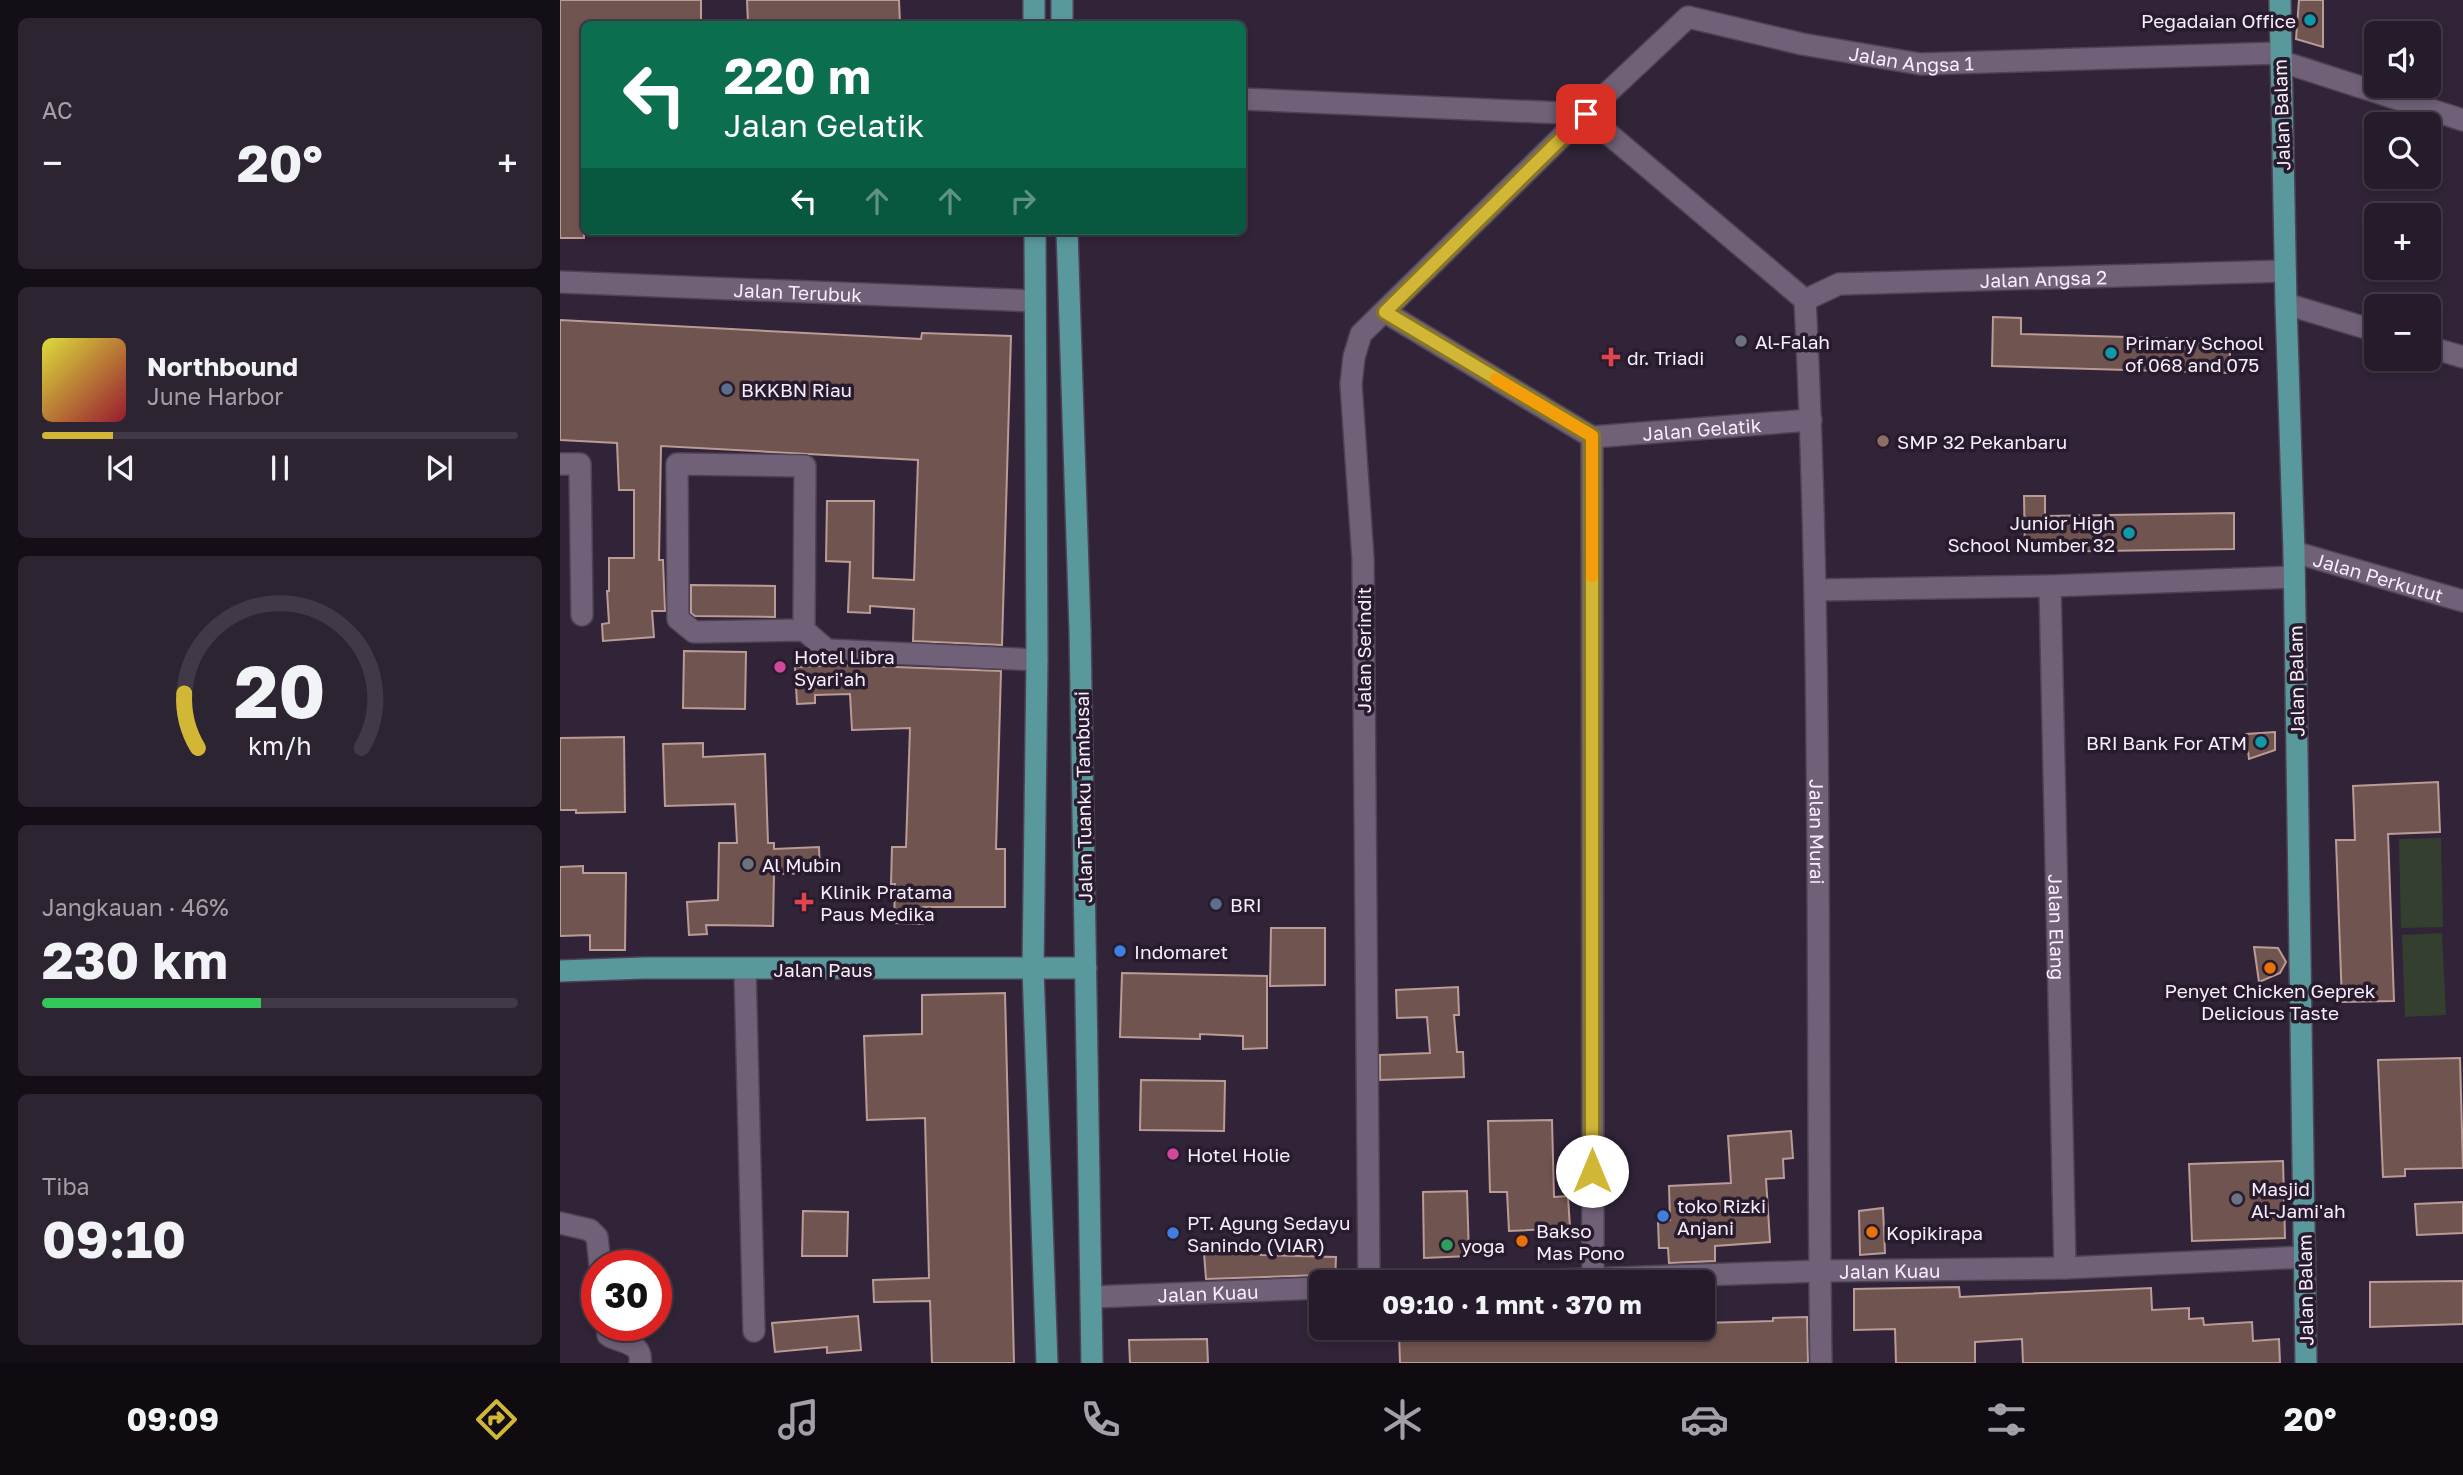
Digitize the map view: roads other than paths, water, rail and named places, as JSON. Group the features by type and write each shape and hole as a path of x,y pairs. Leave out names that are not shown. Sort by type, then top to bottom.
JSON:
{"main road":[{"path":"1034,0 1034,21"},
{"path":"1062,0 1062,21"},
{"name":"Jalan Balam","path":"2280,0 2294,552 2306,1363"},
{"path":"1035,235 1037,660 1033,969 1047,1363"},
{"name":"Jalan Tuanku Tambusai","path":"1068,235 1080,643 1092,1363"},
{"name":"Jalan Paus","path":"560,971 1086,968"}],"street":[{"name":"Jalan Angsa 1","path":"1586,114 1689,9 1802,44 1920,64 2280,57 2463,120"},
{"path":"1246,99 1586,114 1805,300"},
{"name":"Jalan Serindit","path":"1368,1270 1363,559 1351,384 1354,357 1361,334 1586,114"},
{"name":"Jalan Angsa 2","path":"1805,300 1839,284 2285,271"},
{"name":"Jalan Terubuk","path":"560,282 1035,301"},
{"name":"Jalan Murai","path":"1805,300 1815,590 1821,1363"},
{"path":"2286,304 2364,327"},
{"path":"1385,312 1592,436 1593,1270"},
{"path":"2441,351 2463,357"},
{"name":"Jalan Gelatik","path":"1592,436 1811,419"},
{"path":"560,464 580,464 582,615"},
{"path":"804,630 805,466 677,464 678,619 694,632 804,630 827,650 1037,660"},
{"name":"Jalan Perkutut","path":"2294,552 2463,601"},
{"path":"1815,590 2050,586 2294,577"},
{"name":"Jalan Elang","path":"2050,586 2064,1268"},
{"path":"745,969 754,1331"},
{"path":"560,1223 590,1230 597,1237 598,1250"},
{"name":"Jalan Kuau","path":"1715,1275 2064,1268 2305,1257"},
{"name":"Jalan Kuau","path":"1092,1297 1309,1288"},
{"path":"620,1341 638,1349 642,1356 640,1363"}],"place":[{"name":"Pegadaian Office","path":"2310,20"},
{"name":"Al-Falah","path":"1741,341"},
{"name":"Primary School of 068 and 075","path":"2111,353"},
{"name":"dr. Triadi","path":"1611,357"},
{"name":"BKKBN Riau","path":"727,389"},
{"name":"SMP 32 Pekanbaru","path":"1883,441"},
{"name":"Junior High School Number 32","path":"2129,533"},
{"name":"Hotel Libra Syari'ah","path":"780,667"},
{"name":"BRI Bank For ATM","path":"2261,742"},
{"name":"Al Mubin","path":"748,864"},
{"name":"Klinik Pratama Paus Medika","path":"804,902"},
{"name":"BRI","path":"1216,904"},
{"name":"Indomaret","path":"1120,951"},
{"name":"Penyet Chicken Geprek Delicious Taste","path":"2270,968"},
{"name":"Hotel Holie","path":"1173,1154"},
{"name":"Masjid Al-Jami'ah","path":"2237,1199"},
{"name":"toko Rizki Anjani","path":"1663,1216"},
{"name":"Kopikirapa","path":"1872,1232"},
{"name":"PT. Agung Sedayu Sanindo (VIAR)","path":"1173,1233"},
{"name":"Bakso Mas Pono","path":"1522,1241"},
{"name":"yoga","path":"1447,1245"}]}
